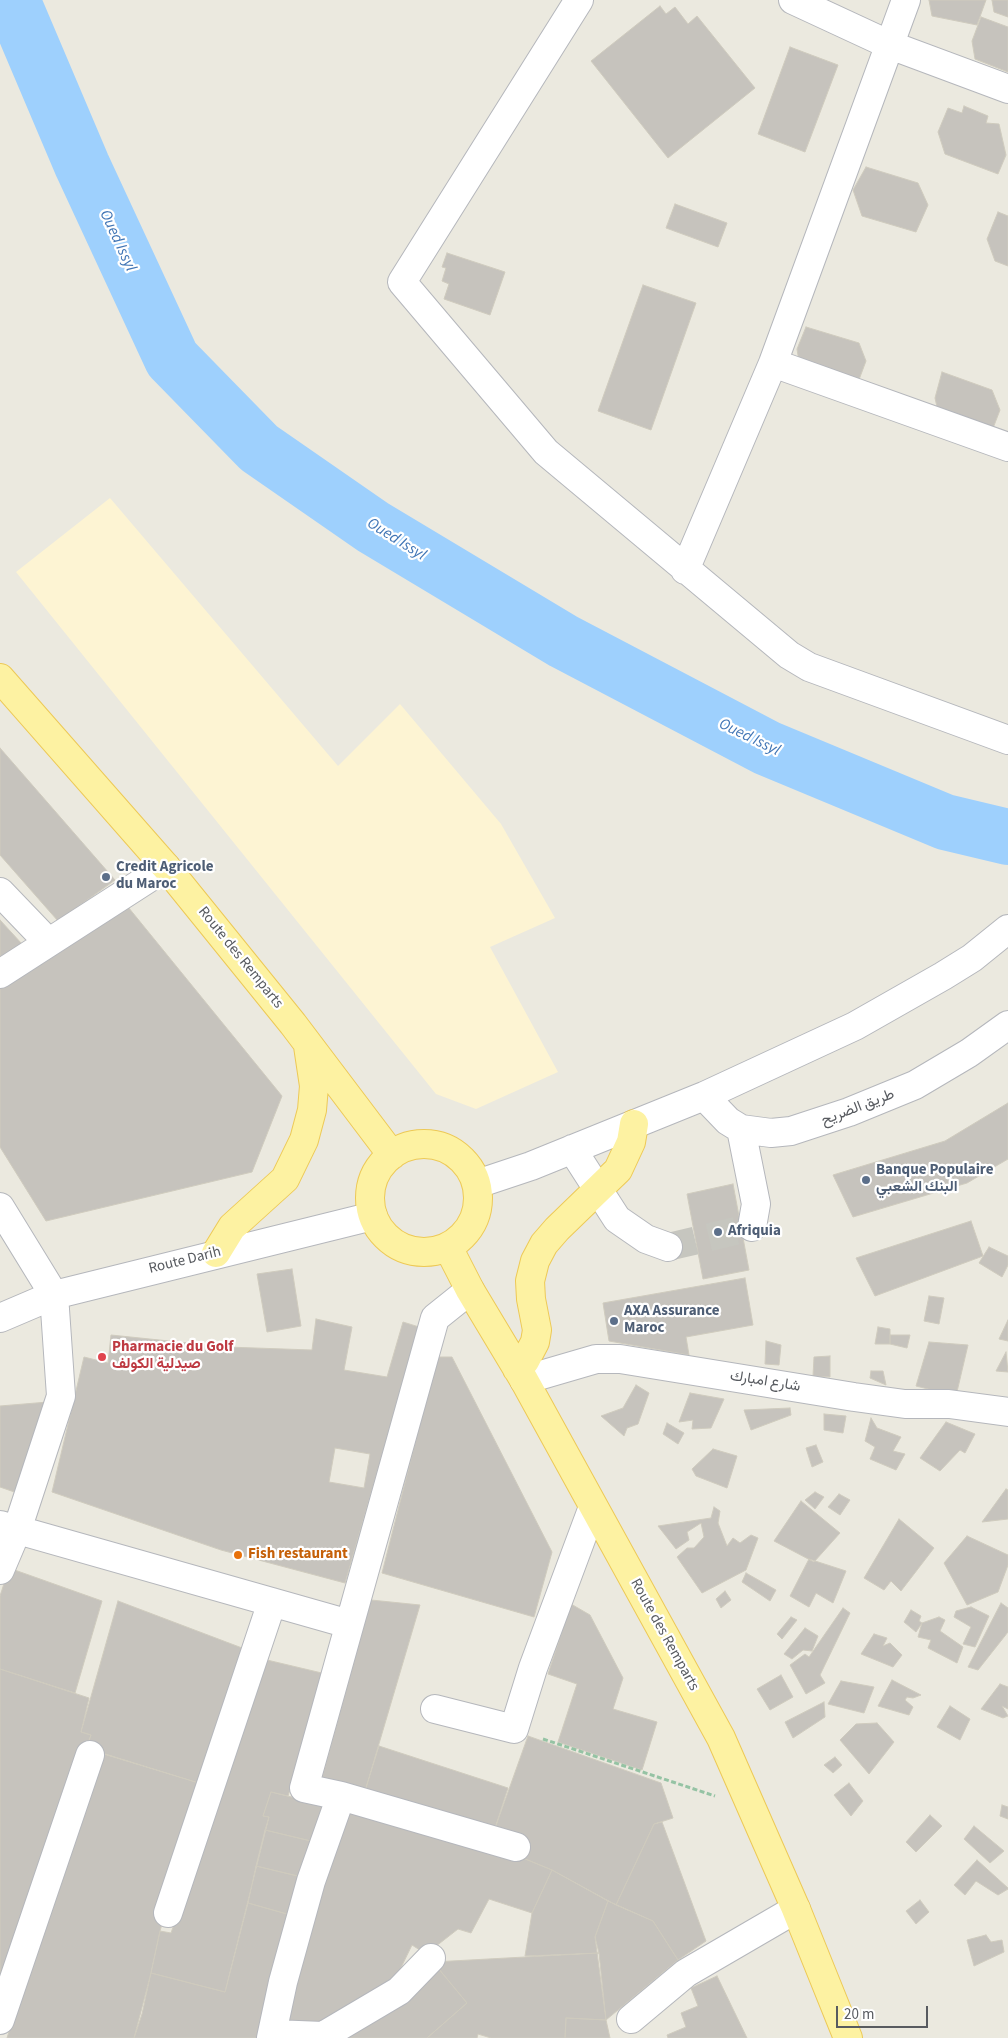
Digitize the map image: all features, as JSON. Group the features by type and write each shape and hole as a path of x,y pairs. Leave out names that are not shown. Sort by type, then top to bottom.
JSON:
{"main road":[{"name":"Route des Remparts","path":"0,678 166,867 306,1040 392,1155"},
{"path":"216,1253 232,1227 285,1178 304,1140 312,1110 314,1086 312,1063 306,1040"},
{"path":"521,1374 525,1361 535,1342 537,1330 531,1299 530,1280 535,1261 544,1244 557,1229 609,1181 625,1159 631,1142 634,1124"},
{"path":"420,1144 434,1145 449,1150 461,1158 471,1170 477,1184 478,1196 474,1220 467,1231 448,1247 433,1251 403,1248 390,1240 380,1229 373,1216 370,1202 375,1176 382,1164 392,1155 405,1148 420,1144"},
{"name":"Route des Remparts","path":"448,1247 470,1290 521,1374 721,1738 796,1909 848,2038"}],"street":[{"path":"579,0 402,282 546,452 685,570 798,662 1008,740"},
{"path":"793,0 890,46 1008,89"},
{"path":"685,570 773,363 906,0"},
{"path":"773,363 1008,448"},
{"path":"0,974 166,867"},
{"path":"0,892 48,942"},
{"path":"477,1184 572,1149 704,1096 890,1008 972,958 1008,929"},
{"name":"طريق الضريح","path":"704,1096 728,1121 741,1128 771,1133 791,1131 865,1106 915,1084 942,1070 1008,1025"},
{"path":"741,1128 756,1204 752,1227"},
{"path":"572,1149 617,1219 646,1239 668,1247"},
{"path":"0,1207 54,1295 61,1396 8,1528 0,1570"},
{"name":"Route Darih","path":"0,1318 54,1295 216,1253 373,1216"},
{"path":"470,1290 435,1318 304,1788 341,1796 516,1847"},
{"name":"شارع امبارك","path":"521,1374 596,1359 620,1359 854,1398 905,1404 948,1404 1008,1412"},
{"path":"435,1709 514,1729 533,1668 593,1508"},
{"path":"8,1528 349,1624"},
{"path":"168,1913 272,1602"},
{"path":"0,2020 90,1755"},
{"path":"341,1796 311,1881 283,1982 272,2036 323,2036 399,1991 430,1958"},
{"path":"631,2020 686,1973 796,1909"}],"path":[{"path":"514,1729 751,1807"}],"shaded area":[{"path":"110,498 338,766 400,704 501,824 555,918 490,947 558,1072 476,1109 436,1094 16,572"}],"building":[{"path":"929,0 986,0 977,25 932,16"},
{"path":"992,0 1008,0 1008,17 994,12"},
{"path":"660,6 666,14 675,7 688,24 697,16 755,88 668,158 591,61"},
{"path":"981,17 1008,27 1008,72 975,59 972,41"},
{"path":"790,47 838,65 805,152 758,134"},
{"path":"964,106 988,116 986,123 999,124 1006,155 998,174 945,154 938,132 948,108 962,113"},
{"path":"866,167 918,183 928,205 916,232 862,216 853,190"},
{"path":"675,204 727,223 718,247 666,228"},
{"path":"998,212 1008,216 1008,266 995,261 987,239"},
{"path":"447,253 505,272 490,315 444,299 449,284 442,281 446,268 442,267"},
{"path":"643,285 696,303 651,430 598,411"},
{"path":"806,327 859,343 866,361 857,385 799,362 797,349"},
{"path":"942,372 992,390 1000,410 990,436 939,416 935,398"},
{"path":"0,748 115,880 58,921 0,855"},
{"path":"124,902 282,1096 252,1172 46,1221 0,1147 0,986"},
{"path":"0,920 22,944 0,959"},
{"path":"1008,1103 1008,1159 967,1183 853,1217 833,1175 945,1141"},
{"name":"Afriquia","path":"733,1184 749,1270 703,1279 687,1194"},
{"path":"971,1221 983,1256 875,1296 856,1258"},
{"path":"989,1247 1008,1256 1008,1265 1002,1277 979,1263"},
{"path":"292,1269 301,1326 267,1332 257,1274"},
{"path":"745,1278 753,1325 686,1337 689,1355 609,1341 603,1303"},
{"path":"929,1296 944,1298 939,1324 924,1321"},
{"path":"316,1319 352,1327 344,1370 387,1377 403,1322 419,1327 345,1583 221,1550 52,1492 84,1357 108,1363 111,1335 227,1347 312,1350"},
{"path":"1008,1320 1008,1341 999,1339"},
{"path":"878,1327 890,1329 890,1344 875,1344"},
{"path":"890,1335 910,1335 907,1348 890,1344"},
{"path":"766,1341 781,1345 779,1365 765,1364"},
{"path":"929,1342 968,1345 956,1396 916,1386"},
{"path":"1006,1352 1008,1372 996,1371"},
{"path":"830,1356 830,1377 813,1376 814,1357"},
{"path":"437,1357 452,1357 552,1552 534,1617 382,1573"},
{"path":"871,1371 883,1371 886,1385 870,1378"},
{"path":"636,1385 649,1393 638,1424 627,1428 624,1436 601,1416 623,1408"},
{"path":"690,1393 724,1399 711,1428 692,1429 693,1420 679,1422"},
{"path":"48,1402 23,1495 0,1487 0,1406"},
{"path":"790,1408 791,1415 751,1430 744,1410"},
{"path":"824,1414 846,1416 843,1433 824,1430"},
{"path":"871,1418 877,1428 901,1437 893,1451 905,1454 896,1470 870,1459 875,1447 865,1441"},
{"path":"946,1422 975,1434 965,1453 960,1450 940,1471 920,1458"},
{"path":"667,1423 684,1433 678,1444 663,1434"},
{"path":"816,1445 823,1462 812,1467 806,1448"},
{"path":"335,1448 370,1454 364,1488 329,1482"},
{"path":"713,1449 737,1456 727,1488 696,1476 692,1469"},
{"path":"1006,1489 1008,1490 1008,1519 982,1522"},
{"path":"815,1492 824,1497 815,1509 805,1500"},
{"path":"839,1494 850,1500 840,1515 828,1507"},
{"path":"801,1501 840,1533 814,1562 774,1541"},
{"path":"714,1507 720,1511 718,1523 727,1546 733,1538 740,1543 751,1535 758,1538 746,1570 702,1593 677,1557 687,1548 694,1548 704,1537 701,1523 687,1532 689,1540 676,1549 658,1526 711,1518"},
{"path":"899,1519 934,1548 901,1591 891,1581 884,1590 864,1578"},
{"path":"967,1536 1008,1555 1008,1565 998,1592 967,1605 944,1563"},
{"path":"809,1559 846,1571 833,1603 816,1593 809,1607 790,1596"},
{"path":"9,1568 102,1601 75,1693 0,1669 0,1596"},
{"path":"746,1573 776,1590 770,1601 742,1582"},
{"path":"725,1591 731,1600 721,1608 716,1599"},
{"path":"371,1600 420,1605 365,1791 322,1778"},
{"path":"118,1601 250,1651 202,1784 86,1748 91,1735 81,1732"},
{"path":"1001,1603 1008,1608 1008,1632 978,1670 968,1667"},
{"path":"571,1604 590,1615 623,1678 613,1709 657,1722 642,1770 558,1742 577,1684 548,1674"},
{"path":"971,1607 989,1616 975,1647 963,1644 971,1627 954,1617 956,1611"},
{"path":"843,1608 850,1613 820,1675 825,1683 806,1694 790,1665 805,1654 809,1657"},
{"path":"911,1610 921,1616 919,1621 922,1623 916,1632 904,1622"},
{"path":"791,1617 797,1620 782,1639 777,1634"},
{"path":"939,1617 945,1620 940,1631 963,1647 957,1663 928,1648 931,1640 918,1637 922,1623"},
{"path":"805,1628 818,1636 812,1651 803,1650 792,1659 784,1654"},
{"path":"874,1634 887,1638 883,1646 890,1643 902,1655 893,1667 861,1654"},
{"path":"267,1660 326,1674 288,1796 271,1792 263,1816 269,1817 225,1992 151,1973 160,1931 171,1933"},
{"path":"0,1669 89,1698 81,1732 91,1735 0,1986"},
{"path":"781,1675 793,1697 770,1710 757,1689"},
{"path":"892,1680 921,1695 913,1698 907,1697 905,1700 913,1707 909,1715 878,1706"},
{"path":"841,1681 874,1687 864,1713 828,1704"},
{"path":"1000,1684 1008,1687 1008,1709 1002,1706 1008,1716 1003,1718 981,1709"},
{"path":"824,1702 825,1717 793,1738 785,1722"},
{"path":"950,1706 970,1719 960,1740 937,1727"},
{"path":"877,1723 894,1742 869,1774 840,1740 856,1724"},
{"path":"528,1736 661,1783 673,1818 654,1824 616,1905 552,1870 518,1856 493,1834"},
{"path":"379,1746 508,1788 493,1834 365,1791"},
{"path":"97,1752 202,1784 160,1931 142,2014 134,2038 7,2038"},
{"path":"835,1757 842,1765 833,1773 824,1765"},
{"path":"849,1783 863,1801 851,1816 834,1795"},
{"path":"271,1792 324,1805 315,1842 265,1830 269,1817 263,1816"},
{"path":"354,1804 518,1856 552,1870 532,1913 489,1899 471,1933 458,1929 426,1954 412,1945 395,1980 324,2032 281,2032 315,1883"},
{"path":"1002,1805 1008,1807 1008,1819 1000,1816"},
{"path":"930,1815 942,1826 916,1852 906,1842"},
{"path":"662,1822 706,1941 678,1960 653,1921 616,1905 654,1824"},
{"path":"974,1826 1004,1851 990,1863 964,1839"},
{"path":"265,1830 315,1842 306,1878 256,1866"},
{"path":"977,1860 1008,1889 998,1895 976,1881 965,1895 954,1885"},
{"path":"256,1866 306,1878 294,1916 248,1903"},
{"path":"552,1870 608,1901 595,1937 599,1953 525,1956 532,1913"},
{"path":"920,1900 929,1912 916,1924 906,1911"},
{"path":"608,1901 653,1921 678,1960 606,2020 595,1937"},
{"path":"248,1903 294,1916 262,2038 134,2038 151,1973 225,1992"},
{"path":"986,1935 991,1942 1002,1940 1004,1952 974,1966 967,1940"},
{"path":"599,1953 606,2020 566,2018 565,2038 491,2038 478,2034 477,2038 427,2038 467,2003 433,1962"},
{"path":"433,1962 467,2003 427,2038 331,2038"},
{"path":"717,1976 747,2038 668,2038 667,2035 686,2027 681,2013 698,2006 691,1988"},
{"path":"566,2018 606,2020 610,2038 565,2038"}],"waterway":[{"name":"Oued Issyl","path":"12,0 82,165 172,359 259,448 373,527 563,641 767,748 945,822 1008,837"}],"tunnel":[{"path":"668,1247 752,1227"}],"place":[{"name":"Credit Agricole du Maroc","path":"106,877"},
{"name":"Banque Populaire البنك الشعبي","path":"866,1180"},
{"name":"Afriquia","path":"718,1232"},
{"name":"AXA Assurance Maroc","path":"614,1321"},
{"name":"Pharmacie du Golf صيدلية الكولف","path":"102,1357"},
{"name":"Fish restaurant","path":"238,1555"}]}
